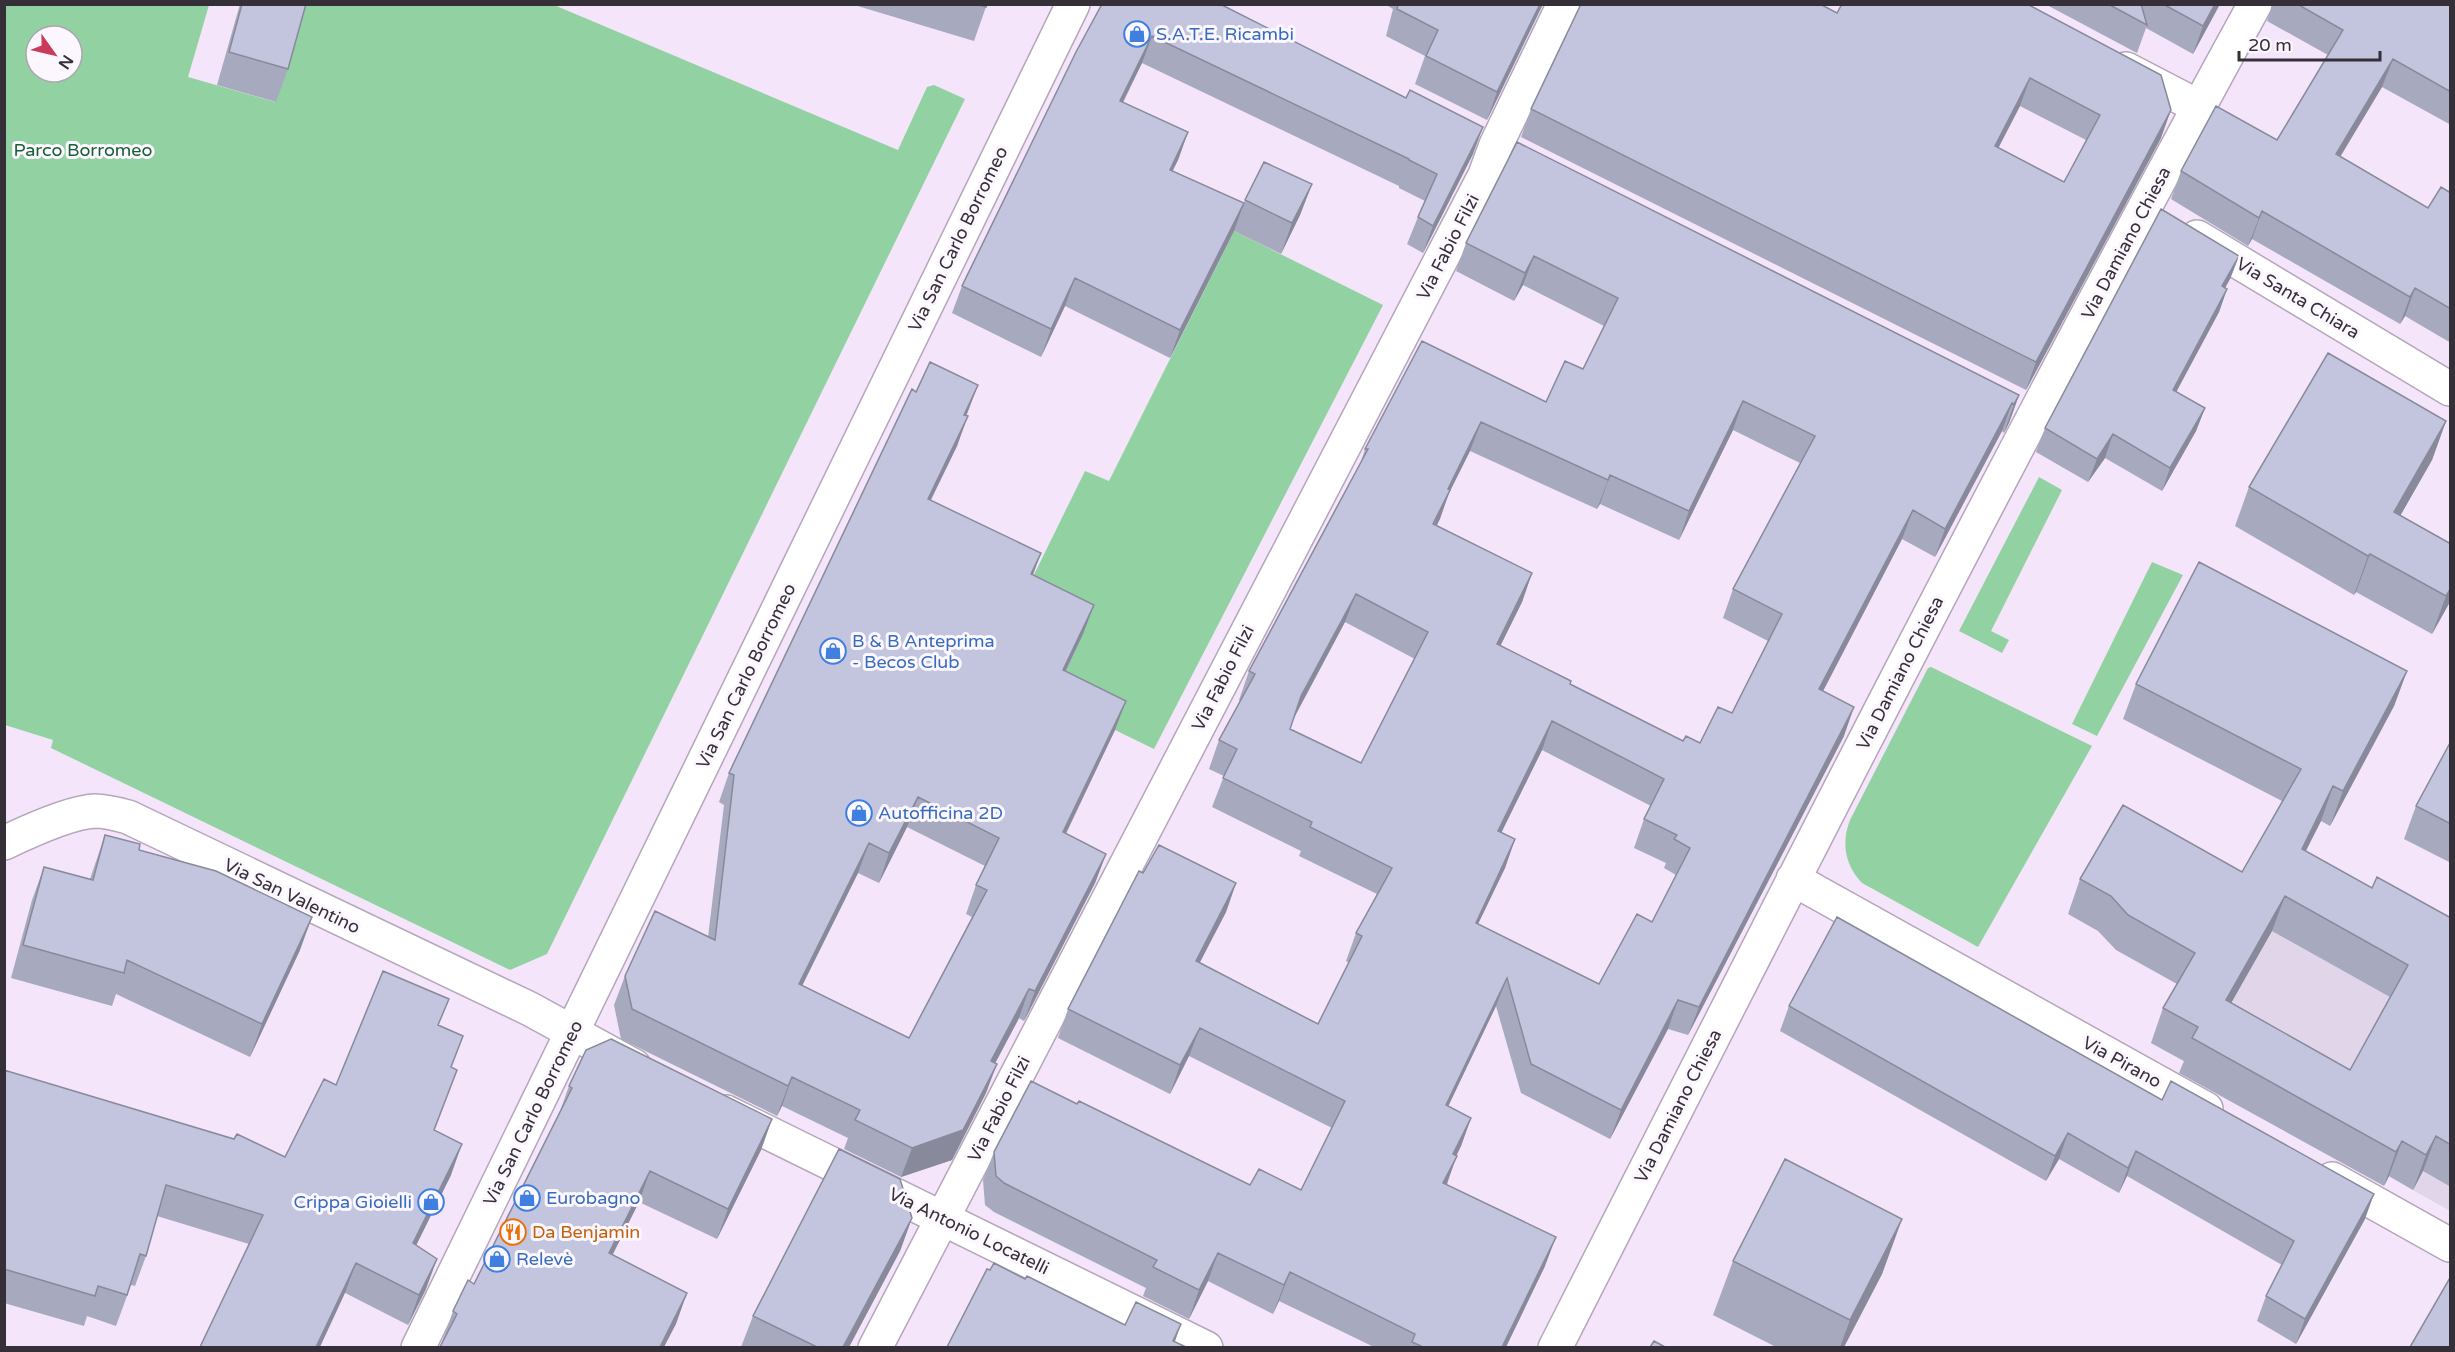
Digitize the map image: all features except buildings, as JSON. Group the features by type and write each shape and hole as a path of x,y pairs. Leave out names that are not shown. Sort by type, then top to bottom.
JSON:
{"street":[{"name":"Via San Carlo Borromeo","path":"418,1347 1073,4"},
{"name":"Via Fabio Filzi","path":"875,1347 1479,186 1496,145 1564,4"},
{"name":"Via Damiano Chiesa","path":"1555,1347 1793,879 2023,410 2163,217 2199,107 2255,4"},
{"path":"2096,53 2199,107"},
{"path":"1464,130 1527,161"},
{"name":"Via Santa Chiara","path":"2163,217 2451,389"},
{"name":"Via San Valentino","path":"4,843 80,813 111,812 128,817 530,1009 572,1032"},
{"name":"Via Pirano","path":"1793,879 2236,1126"},
{"path":"572,1032 661,1080"},
{"name":"Via Antonio Locatelli","path":"703,1100 1206,1347"},
{"path":"2308,1166 2451,1245"}],"shaded area":[{"path":"2260,853 2450,960 2450,1211 2151,1043"}],"green space":[{"name":"Parco Borromeo","path":"304,4 554,5 898,150 927,87 934,85 965,99 547,954 510,970 51,748 53,740 5,725 4,5 209,5 188,77 275,102"},
{"path":"1234,231 1383,305 1154,749 1115,730 992,660 1085,471 1109,481"},
{"path":"2039,477 2062,490 1991,631 2009,640 2002,653 1959,631"},
{"path":"2152,562 2183,575 2097,736 2072,724"},
{"path":"1931,667 2092,746 1978,947 1862,883 1852,869 1846,853 1845,845 1850,820 1928,668"}],"place":[{"name":"S.A.T.E. Ricambi","path":"1137,34"},
{"name":"B & B Anteprima - Becos Club","path":"833,651"},
{"name":"Autofficina 2D","path":"859,813"},
{"name":"Eurobagno","path":"527,1198"},
{"name":"Crippa Gioielli","path":"431,1202"},
{"name":"Da Benjamin","path":"513,1232"},
{"name":"Relevè","path":"497,1259"}]}
